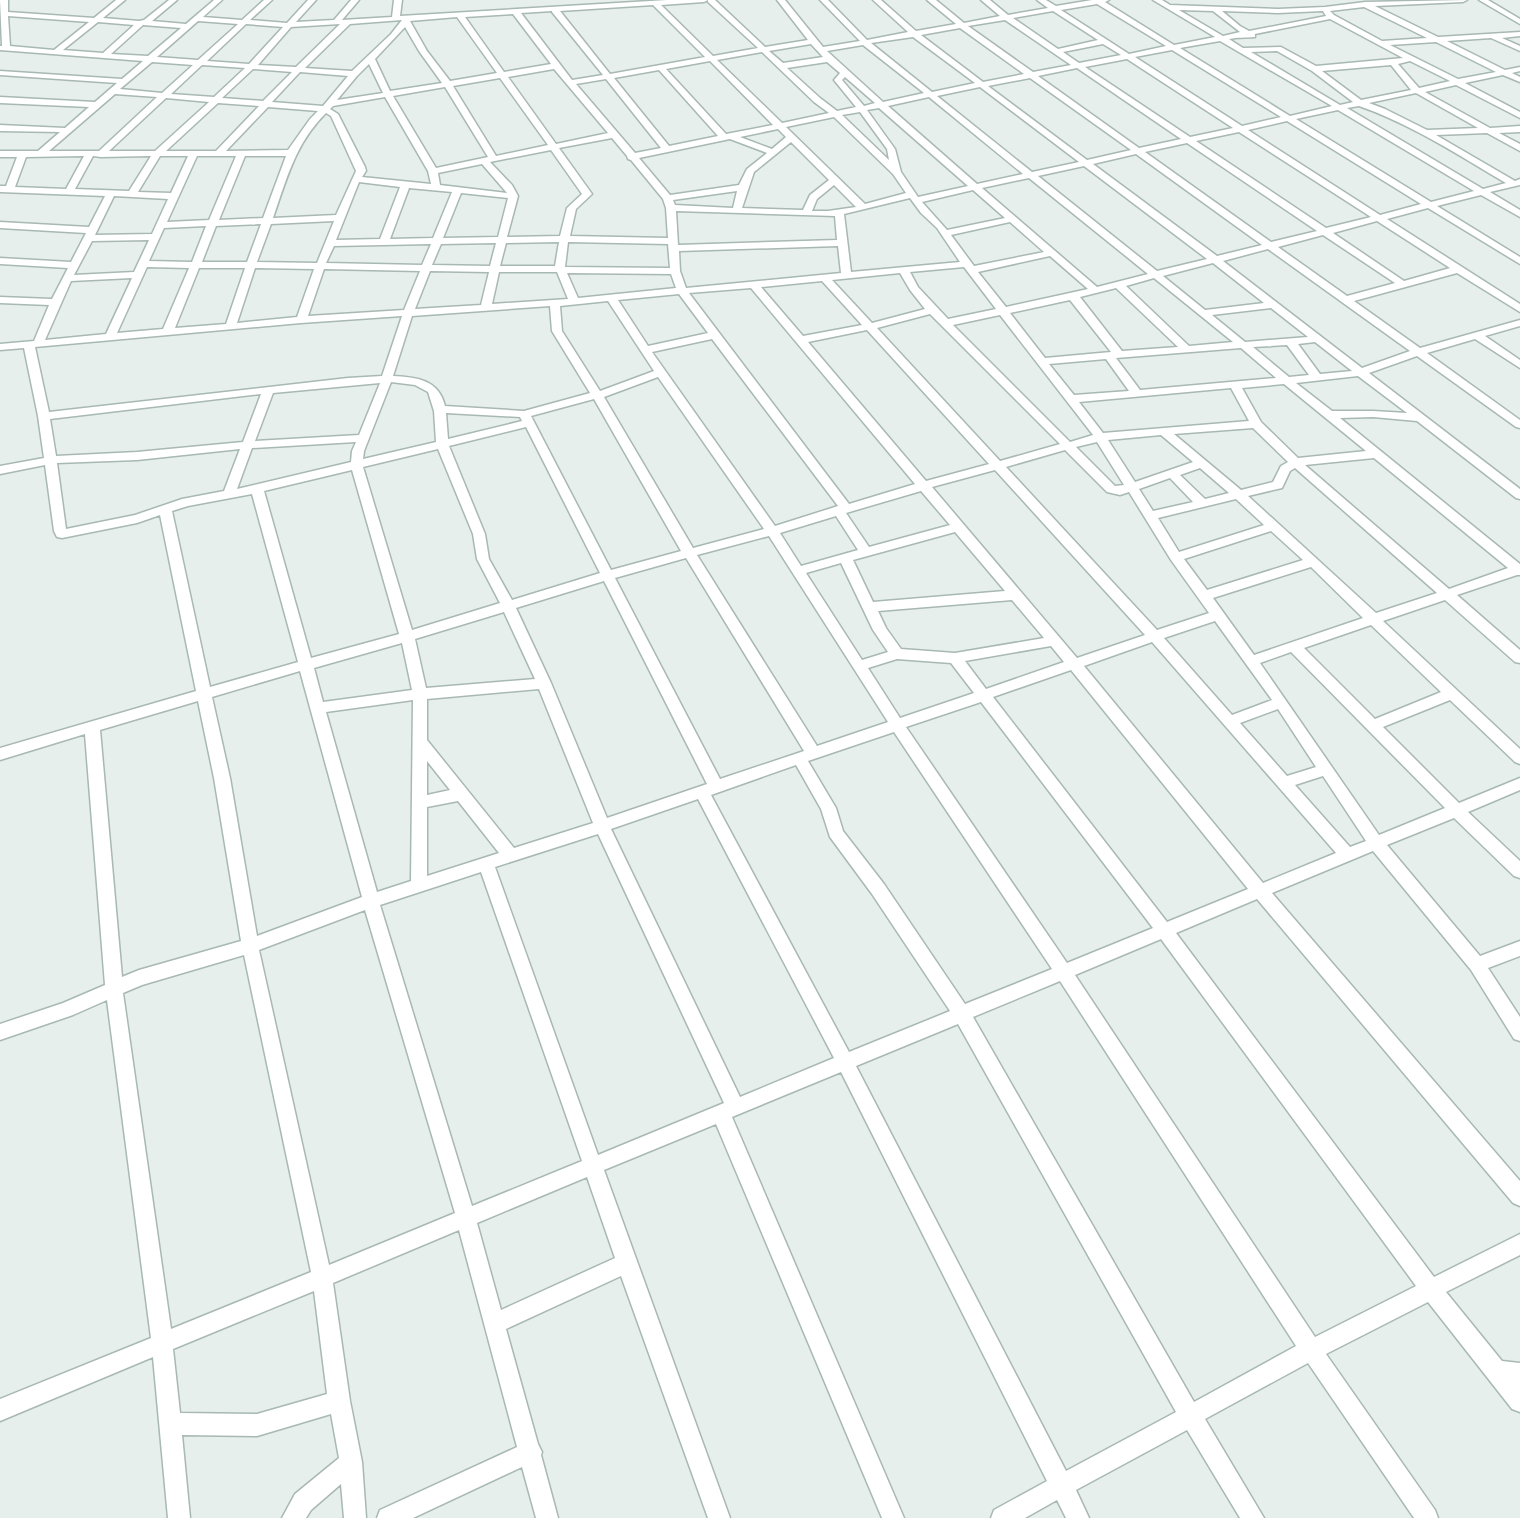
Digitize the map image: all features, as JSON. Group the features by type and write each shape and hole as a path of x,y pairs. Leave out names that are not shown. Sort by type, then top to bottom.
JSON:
{"street":[{"path":"4,0 3,48 354,74"},
{"path":"56,52 120,0"},
{"path":"104,56 173,0"},
{"path":"40,154 65,130 218,0"},
{"path":"101,154 268,0"},
{"path":"131,195 156,155 251,67 312,0"},
{"path":"336,21 355,0"},
{"path":"396,18 398,0"},
{"path":"513,12 517,0"},
{"path":"572,9 575,0"},
{"path":"196,19 290,24 396,18 408,19 459,14 471,10 513,12 704,0"},
{"path":"711,0 817,100 837,114 896,172 914,197 945,232 1003,312 1100,436 1176,557 1281,702 1376,843 1477,965 1520,1033"},
{"path":"782,0 829,60 1095,290"},
{"path":"824,0 866,43 1287,380 1519,570"},
{"path":"877,0 916,35 1085,164 1214,259 1520,495"},
{"path":"931,0 963,26 1520,425"},
{"path":"985,0 1007,18 1080,65 1401,284"},
{"path":"1041,0 1520,309"},
{"path":"821,50 916,35 1101,0 1174,48 1520,261"},
{"path":"1158,0 1520,214"},
{"path":"1190,0 1204,8"},
{"path":"1357,0 1520,80"},
{"path":"1169,8 1216,10 1325,9 1365,4 1463,0"},
{"path":"1483,0 1520,22"},
{"path":"1268,1 1278,10 1290,26"},
{"path":"660,2 713,59 862,208"},
{"path":"1498,8 1513,7"},
{"path":"1325,9 1332,17 1520,116"},
{"path":"555,10 666,149"},
{"path":"1216,10 1237,28 1315,69 1360,102 1425,133 1517,183"},
{"path":"513,12 612,135 668,198 671,208 675,271 682,291 842,509 866,552"},
{"path":"5,14 187,26"},
{"path":"459,14 587,194 572,208 564,239 560,271 574,301"},
{"path":"631,157 982,84 1332,17"},
{"path":"230,326 291,153 303,134 354,74 371,59 408,19"},
{"path":"408,19 423,51 448,85 493,158"},
{"path":"218,154 298,70 348,21"},
{"path":"1380,43 1520,34"},
{"path":"1489,35 1520,49"},
{"path":"1058,51 1105,41"},
{"path":"570,83 813,42"},
{"path":"1242,50 1278,49"},
{"path":"371,59 388,95 433,171 436,186"},
{"path":"1315,69 1411,59"},
{"path":"782,66 829,60"},
{"path":"1393,62 1405,79 1416,90 1520,148"},
{"path":"111,91 266,104 327,106 556,66"},
{"path":"660,68 729,137 773,152"},
{"path":"671,208 839,213 1085,164 1520,68"},
{"path":"0,73 123,81"},
{"path":"845,73 838,80 890,149 896,172"},
{"path":"0,100 96,105"},
{"path":"1502,106 1520,105"},
{"path":"301,320 320,267 361,171 334,114 327,106"},
{"path":"0,128 65,130"},
{"path":"1425,133 1520,129"},
{"path":"433,171 612,135"},
{"path":"737,210 743,187 750,171 792,137"},
{"path":"0,154 156,155 291,153"},
{"path":"22,154 5,189 173,196"},
{"path":"69,192 90,154"},
{"path":"110,337 193,154"},
{"path":"168,331 241,154"},
{"path":"483,160 509,187 513,196 486,308"},
{"path":"356,179 436,186 513,196"},
{"path":"807,213 808,202 812,197 835,180"},
{"path":"946,323 1073,296 1517,183"},
{"path":"384,241 406,184"},
{"path":"668,198 743,187"},
{"path":"419,886 420,694 408,636 357,466 358,451 387,379 408,313 458,189"},
{"path":"111,194 34,344 60,531 62,534 137,519 186,502 257,489 442,444 527,419 660,372"},
{"path":"839,213 846,276"},
{"path":"161,225 340,218"},
{"path":"945,232 1012,219"},
{"path":"0,225 90,234 156,237"},
{"path":"330,243 564,239 673,244 841,243"},
{"path":"0,346 301,320 555,303 753,284 969,267 1052,253"},
{"path":"0,261 74,265"},
{"path":"144,264 560,271 675,271"},
{"path":"1346,300 1458,269"},
{"path":"904,271 914,288 932,310 1111,489 1120,492 1200,464"},
{"path":"67,278 139,275"},
{"path":"825,278 1155,637 1347,855"},
{"path":"753,284 957,528 1074,664 1260,891 1520,1196"},
{"path":"1118,284 1186,349"},
{"path":"1073,296 1137,393"},
{"path":"611,298 660,372 772,531 897,725 1064,972 1311,1350 1427,1518"},
{"path":"0,300 55,302"},
{"path":"555,303 557,331 690,553 806,755 828,808 836,833 878,889 962,1014 1190,1414 1253,1518"},
{"path":"1203,313 1272,305"},
{"path":"801,340 870,327 932,310"},
{"path":"1072,399 1317,378 1361,372 1418,352 1520,323"},
{"path":"645,350 714,335"},
{"path":"1476,335 1520,365"},
{"path":"1043,361 1317,339"},
{"path":"1290,341 1317,378"},
{"path":"44,416 348,381 387,379 425,384 432,389 439,409 442,444 479,534 483,559 509,607 544,683 602,826 728,1110 893,1518"},
{"path":"1235,385 1256,424 1295,462 1520,658"},
{"path":"229,494 268,390"},
{"path":"439,409 527,419"},
{"path":"1328,415 1373,414 1420,418"},
{"path":"527,419 608,576 709,788 845,1062 1078,1518"},
{"path":"0,754 509,607 568,586 772,531 842,509 1100,436 1256,424"},
{"path":"1164,432 1237,493 1451,694 1513,743 1520,758"},
{"path":"0,470 50,460 137,456 363,438"},
{"path":"1150,516 1278,484 1285,469 1295,462 1375,454"},
{"path":"1172,474 1201,502"},
{"path":"257,489 371,901 496,1323 548,1518"},
{"path":"165,508 206,693 250,946 322,1277 339,1401 351,1462 355,1518"},
{"path":"1176,557 1273,526"},
{"path":"798,571 957,528"},
{"path":"845,558 880,630 897,654"},
{"path":"1204,596 1312,562"},
{"path":"1251,661 1519,570"},
{"path":"870,607 1015,595"},
{"path":"0,1032 67,1009 114,988 160,972 250,946 371,901 602,826 1217,615"},
{"path":"859,666 897,654 955,658 1054,641"},
{"path":"1294,647 1456,810 1520,871"},
{"path":"955,658 1164,930 1431,1288 1520,1401"},
{"path":"319,708 420,694 544,683"},
{"path":"1372,726 1451,694"},
{"path":"1230,721 1281,702"},
{"path":"92,728 114,988 162,1343 179,1518"},
{"path":"420,741 510,855"},
{"path":"1284,783 1327,769"},
{"path":"0,1410 1520,784"},
{"path":"420,803 461,794"},
{"path":"486,864 594,1165 626,1263 719,1518"},
{"path":"1477,965 1520,948"},
{"path":"1002,1518 1190,1414 1431,1288 1520,1244"},
{"path":"496,1323 626,1263"},
{"path":"1498,1371 1520,1374"},
{"path":"169,1424 257,1425 339,1401"},
{"path":"388,1518 531,1452"},
{"path":"293,1518 302,1502 351,1462"}]}
